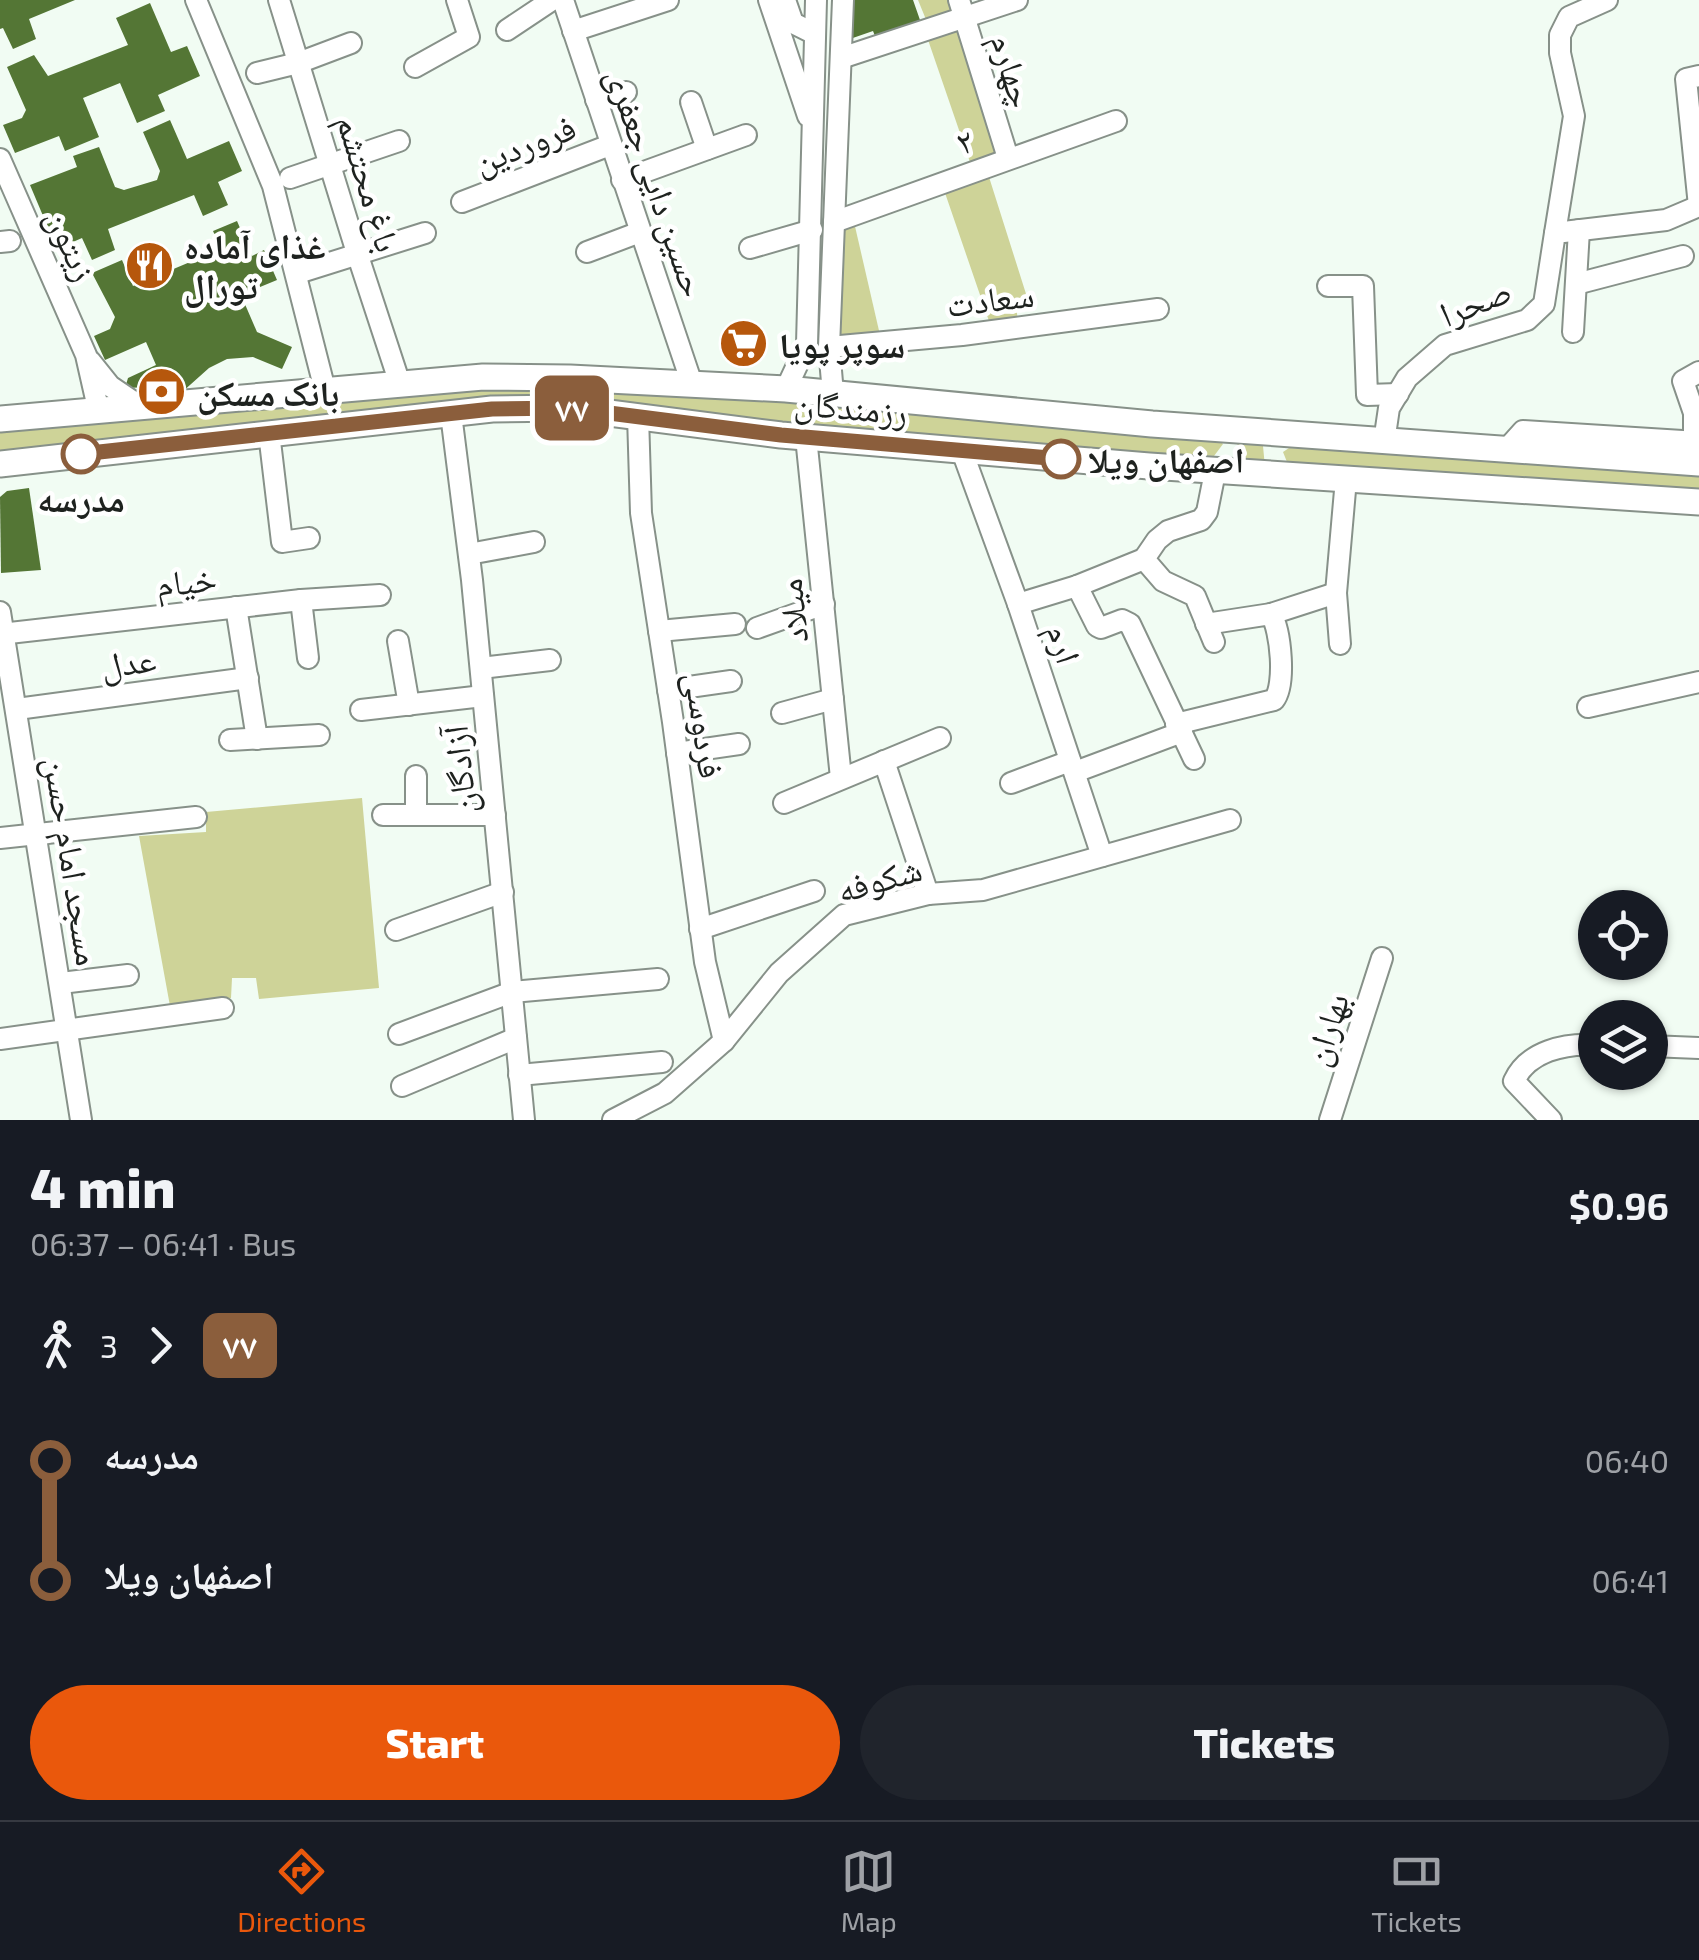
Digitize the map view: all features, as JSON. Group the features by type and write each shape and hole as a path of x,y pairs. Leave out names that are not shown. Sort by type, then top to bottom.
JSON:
{"main road":[{"name":"رزمندگان","path":"0,419 483,377 786,390 1504,451 1696,452"},
{"name":"رزمندگان","path":"0,464 451,414 570,408 806,437 962,450 1699,502"},
{"path":"1219,471 1233,459 1235,446 1225,430"},
{"path":"1278,475 1271,457 1272,444 1286,434"}],"street":[{"path":"196,0 273,186 325,390"},
{"name":"باغ محتشم","path":"280,0 400,384"},
{"path":"415,67 469,37 457,0"},
{"path":"507,30 552,0"},
{"name":"حسین دایی جعفری","path":"563,0 692,384"},
{"path":"573,31 614,8 668,0"},
{"path":"769,0 814,131"},
{"path":"786,0 793,24 815,34"},
{"path":"786,390 807,344 816,0"},
{"path":"834,394 829,347 843,0"},
{"path":"841,58 962,9 1017,0"},
{"name":"صحرا","path":"1384,442 1389,408 1408,378 1445,345 1527,320 1544,304 1574,116 1560,36 1569,17 1607,0"},
{"name":"چهارم","path":"962,9 1008,158"},
{"path":"257,73 298,63 350,42"},
{"path":"1555,233 1666,220 1699,206 1686,79 1699,76"},
{"path":"596,100 626,92"},
{"path":"692,102 707,149"},
{"name":"۲","path":"834,222 1116,121"},
{"path":"622,180 746,135"},
{"path":"290,178 399,140"},
{"name":"فروردین","path":"462,202 610,145"},
{"name":"زیتون","path":"0,159 86,355"},
{"path":"750,248 812,230"},
{"path":"1573,332 1579,230"},
{"path":"587,252 640,232"},
{"path":"301,272 424,233"},
{"path":"1576,284 1683,256"},
{"path":"1328,286 1363,286 1366,395 1398,394"},
{"name":"سعادت","path":"829,347 962,335 1158,309"},
{"path":"86,355 110,386 138,405"},
{"path":"86,355 98,408"},
{"path":"1696,452 1694,413 1683,381 1699,372"},
{"name":"آزادگان","path":"451,414 469,554 524,1120"},
{"name":"فردوسی","path":"638,416 641,513 700,929 724,1041"},
{"path":"270,433 282,542 310,538"},
{"name":"میلاد","path":"806,437 841,778"},
{"name":"ارم","path":"962,450 1102,856"},
{"path":"1018,604 1144,559 1168,531 1201,520 1208,512 1219,471"},
{"path":"1340,644 1336,592 1346,480"},
{"path":"469,554 534,542"},
{"path":"1144,559 1163,581 1195,596 1210,633 1336,592"},
{"path":"1077,586 1096,626 1101,628 1122,620 1130,624 1194,759"},
{"name":"خیام","path":"2,634 300,600 380,595"},
{"path":"300,600 308,658"},
{"path":"757,628 824,604"},
{"path":"236,607 258,739"},
{"name":"مسجد امام حسن","path":"0,612 81,1120"},
{"path":"1011,783 1072,767 1277,697 1280,642 1271,614"},
{"path":"660,632 735,624"},
{"path":"398,641 409,705"},
{"path":"480,668 550,660"},
{"name":"عدل","path":"17,709 248,678"},
{"path":"668,690 732,681"},
{"path":"1588,707 1699,682"},
{"path":"361,710 483,696"},
{"path":"782,713 833,699"},
{"path":"230,740 319,735"},
{"path":"784,803 940,738"},
{"path":"677,753 739,744"},
{"path":"884,760 928,894"},
{"path":"416,776 416,815"},
{"path":"383,815 495,815"},
{"path":"0,838 196,818"},
{"name":"شکوفه","path":"613,1120 664,1092 724,1041 779,973 844,915 928,894 982,890 1230,820"},
{"path":"700,929 814,891"},
{"path":"396,930 503,892"},
{"name":"بهاران","path":"1324,1119 1382,958"},
{"path":"60,983 128,975"},
{"path":"399,1034 512,992 658,979"},
{"path":"0,1039 223,1008"},
{"path":"402,1086 516,1038"},
{"path":"1551,1120 1514,1081 1519,1071 1556,1047 1578,1044"},
{"path":"1668,1047 1699,1048"},
{"path":"520,1075 662,1062"}],"green space":[{"path":"918,0 950,0 954,13 927,22"},
{"path":"957,27 1000,152 970,162 927,37"},
{"path":"989,177 1027,297 1015,299 1018,321 990,324 944,190"},
{"path":"854,222 880,335 837,339 841,227"},
{"path":"519,387 537,390 535,397 0,454 0,428 327,396"},
{"path":"570,388 753,396 1218,439 1223,444 1214,456 1097,450 662,413 570,398 564,392"},
{"path":"1234,437 1271,439 1263,446 1265,467 1233,465 1239,451"},
{"path":"1289,448 1699,471 1699,493 1289,467 1283,452"},
{"path":"362,798 379,988 259,999 256,978 232,978 231,998 170,1006 139,836 206,832 206,812"}],"building":[{"path":"0,0 75,0 29,19 36,39 13,49 3,28 0,29"},
{"path":"849,0 913,0 920,20 875,36 873,31 847,40"},
{"path":"150,3 171,52 187,46 200,76 158,95 165,111 137,123 120,83 83,98 99,137 65,151 59,136 15,153 3,125 22,118 26,110 7,67 34,55 48,76 128,45 116,18"},
{"path":"170,120 187,159 229,141 242,171 218,182 228,205 203,216 194,195 108,229 115,250 92,260 82,238 57,249 30,185 77,167 73,156 99,147 115,187 124,190 157,180 160,171 143,132"},
{"path":"237,221 252,256 264,250 277,280 241,295 257,332 292,347 282,369 253,357 227,359 209,368 181,393 166,377 154,387 125,388 128,378 156,365 146,342 105,360 94,336 110,329 115,317 92,273 122,260 133,286 221,249 213,231"},
{"path":"29,488 41,570 1,573 0,497 7,491"}],"bus line":[{"name":"۷۷","path":"81,454 492,409 570,408 781,435 1061,459"}],"place":[{"name":"غذای آماده تورال","path":"149,265"},
{"name":"سوپر پویا","path":"744,344"},
{"name":"بانک مسکن","path":"162,392"},
{"name":"مدرسه","path":"81,454"},
{"name":"اصفهان ویلا","path":"1061,459"}]}
